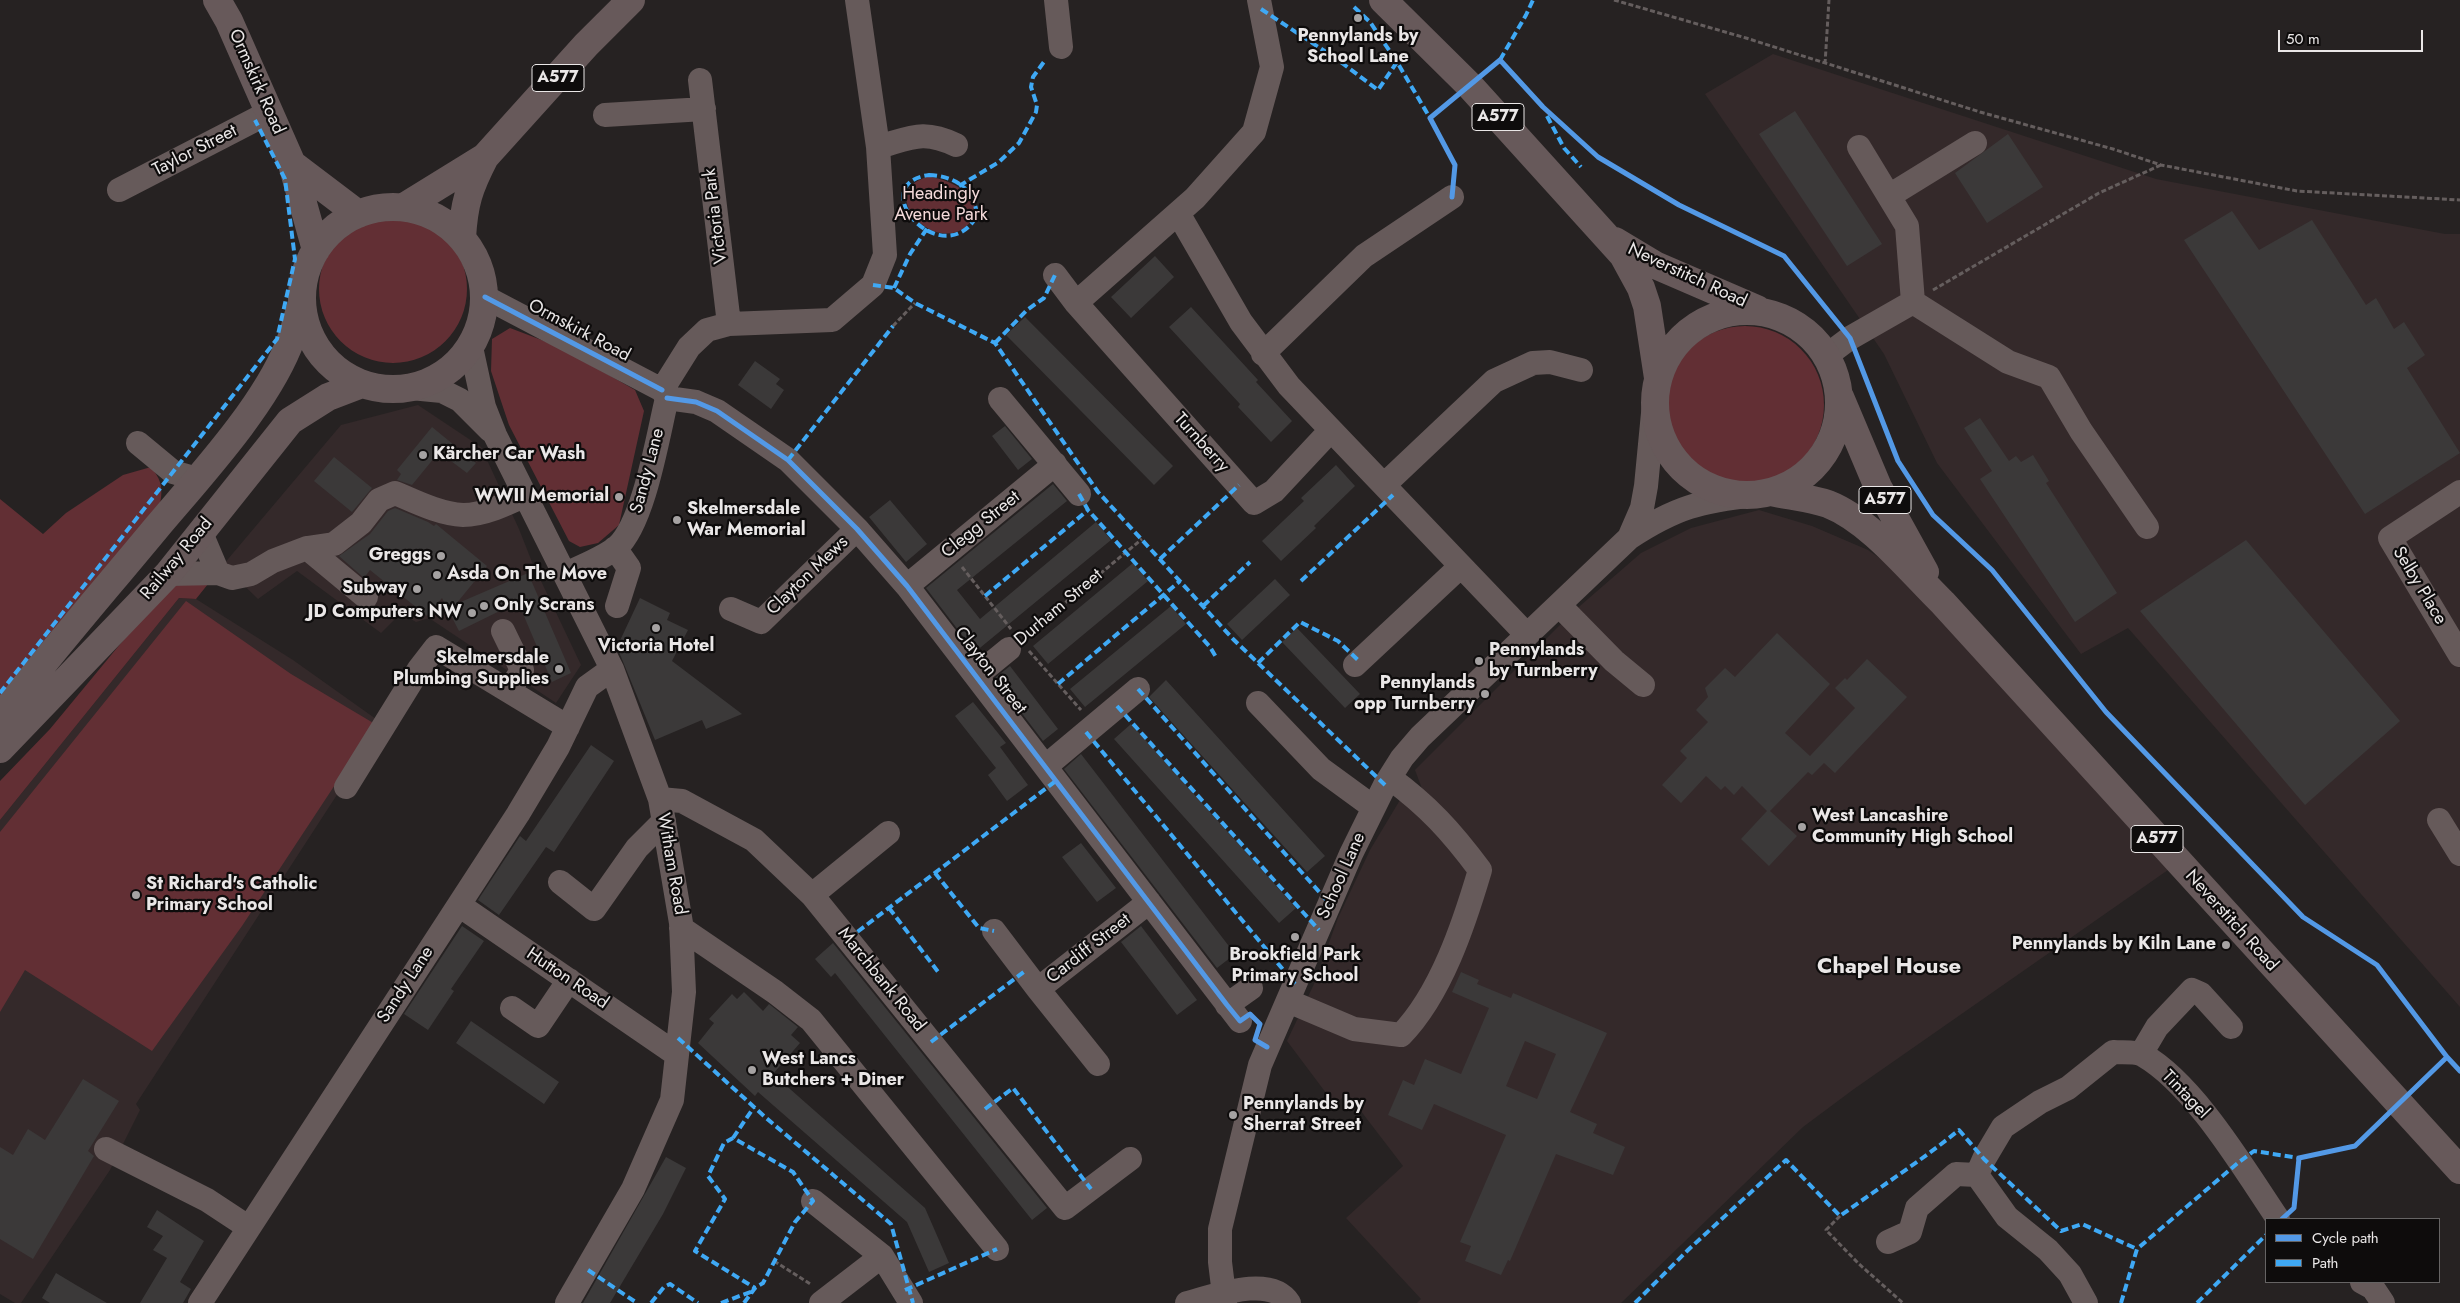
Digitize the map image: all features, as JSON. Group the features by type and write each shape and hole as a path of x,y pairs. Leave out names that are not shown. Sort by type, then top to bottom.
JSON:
{"main road":[{"name":"Ormskirk Road","path":"217,0 229,21 292,164 316,250"},
{"name":"A577","path":"462,238 464,211 470,187 485,157 586,45 631,0"},
{"name":"Neverstitch Road","path":"1383,0 1470,86 1610,238 1632,270 1647,306 1656,391"},
{"name":"A577","path":"404,207 485,157"},
{"name":"Ormskirk Road","path":"292,164 358,214"},
{"name":"A577","path":"404,207 426,213 446,223 462,238 474,256 482,276 484,297 481,323 471,347 455,366 434,380 411,388 386,389 362,384 338,372 320,352 307,328 302,302 305,275 316,250 334,228 358,214 381,208 404,207"},
{"name":"Neverstitch Road","path":"1610,238 1655,264 1766,313"},
{"name":"Railway Road","path":"0,718 34,674 197,479 252,410 274,378 289,346 302,302"},
{"name":"A577","path":"1738,311 1766,313 1790,322 1810,336 1826,356 1834,373 1838,392 1838,418 1830,443 1820,458 1815,465 1795,482 1763,494 1725,493 1697,481 1674,460 1660,433 1656,391 1669,353 1688,332 1711,318 1729,313 1738,311"},
{"name":"Railway Road","path":"0,749 168,574 290,421 328,397 362,384"},
{"name":"Neverstitch Road","path":"1838,392 1878,487 1943,603"},
{"path":"197,479 248,474"},
{"name":"Neverstitch Road","path":"1763,494 1825,503 1841,510 1874,536 1943,603 2460,1170"}],"street":[{"name":"Sandy Lane","path":"566,574 615,548 632,527 639,508 664,394 688,347 707,330 729,324 832,320 873,285 885,256 878,147 857,0"},
{"path":"1056,0 1059,50"},
{"path":"1076,303 1195,198 1254,132 1272,67 1259,0"},
{"name":"Victoria Park","path":"700,80 729,324"},
{"path":"605,115 704,108"},
{"name":"Taylor Street","path":"119,190 270,112"},
{"path":"878,147 918,136 938,136 958,147"},
{"path":"1889,196 1975,143"},
{"path":"1858,147 1907,226 1913,302"},
{"path":"1263,354 1364,256 1452,196"},
{"path":"1178,213 1241,322 1263,354 1289,386 1527,635"},
{"name":"Turnberry","path":"1055,275 1076,303 1254,502 1274,491 1331,430"},
{"name":"Ormskirk Road","path":"484,297 664,394"},
{"path":"1826,356 1850,338 1913,302"},
{"path":"1913,302 2008,362 2049,376 2081,431 2147,527"},
{"name":"Witham Road","path":"471,347 484,407 495,435 612,669 662,810 682,928 684,992 672,1100 641,1171 592,1262 567,1303"},
{"path":"1384,485 1494,381 1533,363 1550,362 1581,370"},
{"name":"Witham Road","path":"411,388 442,391 460,400 495,435"},
{"name":"School Lane","path":"1629,538 1642,508 1656,391"},
{"name":"Clayton Street","path":"664,394 696,402 717,410 788,460 857,529 906,586 1046,766 1233,1013 1251,988"},
{"path":"1000,399 1079,494"},
{"path":"138,443 173,472 197,479"},
{"name":"Clegg Street","path":"906,586 1055,464"},
{"name":"Selby Place","path":"2460,492 2390,538 2460,654"},
{"path":"168,574 218,573 232,578 252,574 273,561 307,548 334,544 361,523 379,500 395,494 422,505 463,515 501,507 526,495"},
{"name":"School Lane","path":"1224,1298 1220,1262 1220,1230 1226,1198 1260,1065 1350,854 1390,778 1420,737 1560,606 1629,538 1660,518 1682,508 1726,498 1763,494"},
{"name":"Clayton Mews","path":"731,609 761,622 857,529"},
{"path":"201,532 218,573"},
{"path":"307,548 366,598"},
{"path":"615,548 629,568 616,606"},
{"path":"1355,665 1461,566"},
{"path":"1560,606 1614,661 1643,685"},
{"path":"503,631 522,670 509,691"},
{"path":"346,787 419,669 436,647 568,727"},
{"name":"Durham Street","path":"976,676 1009,649"},
{"name":"Sandy Lane","path":"200,1303 518,814 568,727 586,687 612,669"},
{"path":"1046,766 1138,689"},
{"path":"1258,703 1321,770 1374,808"},
{"path":"1288,1001 1354,1029 1401,1035 1418,1018 1447,960 1468,910 1480,870 1452,833 1420,800 1390,778"},
{"name":"Marchbank Road","path":"662,810 682,801 754,840 812,894 1065,1208 1130,1159"},
{"path":"560,882 594,909 662,810"},
{"path":"2439,820 2460,854"},
{"path":"812,894 888,833"},
{"name":"Cardiff Street","path":"994,931 1038,989 1149,902"},
{"name":"Hutton Road","path":"458,905 676,1054"},
{"path":"682,928 775,992 811,1020 997,1249"},
{"path":"512,1008 538,1026 568,980"},
{"path":"1038,989 1098,1064"},
{"path":"1977,1175 1984,1159 2003,1128 2040,1102 2068,1088 2113,1052 2141,1054 2157,1027 2192,990 2201,994 2231,1027"},
{"name":"Tintagel","path":"2141,1054 2174,1080 2216,1128 2277,1218"},
{"path":"106,1149 207,1200 248,1227"},
{"path":"1888,1242 1910,1232 1917,1208 1956,1174 1977,1175"},
{"path":"1977,1175 2008,1217 2048,1250 2070,1274 2086,1303"},
{"path":"813,1201 882,1256 911,1303"},
{"path":"825,1299 882,1256"},
{"path":"2364,1283 2373,1288 2384,1303"},
{"path":"1187,1303 1224,1298 1248,1289 1275,1290 1289,1303"}],"path":[{"path":"1614,0 2161,165 2297,191 2460,200"},
{"path":"1825,64 1829,0"},
{"path":"1913,302 2099,193 2161,165"},
{"path":"893,326 914,303"},
{"path":"1840,1216 1826,1230 1859,1264 1903,1303"},
{"path":"774,1262 825,1299"}],"shaded area":[{"path":"1773,54 2156,179 2445,234 2460,234 2460,1007 2128,628 2081,654 1937,463 1884,354 1705,94"},
{"path":"418,405 481,447 519,529 532,562 581,665 556,703 429,618 416,622 401,613 381,633 297,571 258,599 223,565 341,425"},
{"name":"West Lancashire Community High School","path":"1759,510 1812,526 1868,550 1943,603 2178,863 1854,1089 1803,1127 1621,1303 1417,1303 1421,1299 1346,1218 1403,1166 1347,1093 1335,1105 1287,1041 1314,984 1338,918 1370,850 1400,800 1424,794 1415,770 1573,612 1641,553 1691,528"},
{"name":"St Richard's Catholic Primary School","path":"179,598 196,599 293,660 383,724 136,1104 140,1110 110,1170 21,1303 15,1303 0,1294 0,820"}],"green space":[{"name":"Headingly Avenue Park","path":"927,177 937,178 958,187 973,202 975,210 973,219 964,228 951,233 938,232 925,226 914,217 908,206 907,195 913,184"},
{"path":"393,215 421,221 445,237 461,261 467,289 461,317 445,341 421,357 393,363 365,357 341,341 325,317 319,289 325,261 341,237 365,221"},
{"path":"1753,326 1768,329 1782,335 1801,349 1811,361 1821,382 1824,405 1821,428 1811,449 1801,461 1789,471 1768,481 1753,484 1737,484 1722,481 1701,471 1679,449 1667,420 1666,397 1669,382 1679,361 1701,339 1730,327"},
{"path":"510,328 560,347 635,390 644,411 619,525 598,543 580,547 569,541 509,425 491,371 492,339"},
{"path":"151,467 161,485 160,505 0,702 0,499 43,534 66,513 123,475"},
{"path":"189,578 208,584 196,599 179,598 0,820 0,781 50,729 164,591"},
{"name":"St Richard's Catholic Primary School","path":"186,601 291,674 375,724 242,926 152,1051 25,970 0,1012 0,832"}],"building":[{"path":"1795,111 1882,244 1847,266 1759,134"},
{"path":"2008,134 2043,187 1987,223 1955,173"},
{"path":"2232,211 2259,250 2312,220 2366,305 2376,298 2394,329 2404,322 2425,355 2407,368 2460,453 2365,514 2184,240"},
{"path":"1155,256 1174,277 1131,318 1111,297"},
{"path":"1191,307 1258,380 1256,382 1292,421 1271,442 1238,407 1240,404 1169,327"},
{"path":"1025,317 1173,466 1154,485 1006,335"},
{"path":"755,361 780,379 776,384 784,390 771,409 738,385"},
{"path":"1980,418 2009,461 2016,456 2021,462 2033,455 2049,481 2046,483 2117,593 2075,622 1980,479 1992,471 1964,428"},
{"path":"1005,426 1032,459 1018,470 992,436"},
{"name":"Kärcher Car Wash","path":"432,427 476,463 467,473 439,452 412,485 397,480 401,474 397,470"},
{"path":"334,457 372,488 352,512 314,481"},
{"path":"1336,465 1355,486 1314,526 1316,528 1281,561 1262,541 1304,501 1301,498"},
{"path":"1053,484 1067,501 957,590 980,619 1096,522 1111,540 975,652 926,588"},
{"path":"890,500 927,544 906,562 869,517"},
{"path":"395,508 434,526 436,524 487,566 456,604 528,573 571,673 552,682 518,602 459,631 442,598 427,616 370,570 364,578 339,556 370,534 388,511"},
{"path":"2246,540 2400,721 2305,805 2140,611"},
{"path":"1133,563 1148,581 1048,664 1033,646"},
{"path":"1275,579 1290,595 1242,640 1227,624"},
{"path":"640,598 670,613 667,620 688,630 672,661 742,714 706,729 702,720 655,740 617,647"},
{"path":"1171,606 1186,624 1085,707 1070,689"},
{"path":"1297,628 1360,694 1345,708 1282,642"},
{"path":"1777,633 1830,684 1785,733 1810,756 1855,708 1835,688 1845,678 1847,680 1867,659 1907,697 1835,773 1824,763 1812,775 1808,772 1770,811 1797,836 1769,866 1741,839 1767,811 1742,786 1734,795 1725,786 1721,790 1706,776 1681,803 1662,785 1687,758 1680,751 1708,722 1696,710 1708,697 1705,688 1725,668 1735,677"},
{"path":"1010,666 1058,729 1043,741 995,678"},
{"path":"1166,680 1325,856 1307,872 1149,697"},
{"path":"973,702 1006,743 1000,747 1028,785 1007,801 988,775 996,768 955,716"},
{"path":"1131,724 1296,908 1279,923 1114,739"},
{"path":"591,745 614,761 554,852 546,847 499,915 478,900 520,836 526,841"},
{"path":"1081,754 1235,954 1217,968 1064,769"},
{"path":"1081,843 1116,888 1097,902 1062,857"},
{"path":"462,926 484,941 451,989 454,991 428,1030 404,1014"},
{"path":"1141,926 1197,1000 1177,1015 1121,942"},
{"path":"833,943 1047,1208 1032,1220 835,973 831,977 815,959"},
{"path":"1461,972 1479,980 1477,984 1511,998 1513,993 1607,1033 1570,1112 1597,1124 1593,1133 1625,1147 1613,1175 1556,1154 1510,1261 1508,1260 1501,1275 1465,1261 1471,1246 1460,1242 1506,1135 1434,1104 1422,1130 1388,1115 1403,1080 1414,1085 1425,1059 1461,1074 1489,1008 1452,992","holes":["1525,1041 1556,1054 1537,1099 1506,1086"]},
{"path":"744,992 763,1011 769,1004 798,1027 791,1035 800,1043 773,1074 925,1208 949,1263 929,1272 907,1222 758,1092 755,1096 698,1043 714,1023 709,1019 732,994 737,999"},
{"path":"471,1021 559,1082 544,1104 456,1043"},
{"path":"83,1079 119,1101 88,1151 94,1156 33,1259 0,1239 0,1147 13,1155 28,1129 45,1140"},
{"path":"666,1157 686,1168 663,1214 610,1303 583,1303"},
{"path":"157,1210 204,1241 180,1282 191,1289 183,1303 140,1303 167,1258 153,1250 163,1236 147,1227"},
{"path":"56,1273 107,1303 50,1303 42,1298"}],"marked path":[{"path":"1500,60 1533,0"},
{"path":"1354,7 1370,22 1397,62"},
{"path":"1261,9 1338,60 1378,90 1397,62 1430,118"},
{"path":"959,186 999,162 1019,143 1036,112 1037,105 1031,87 1033,77 1046,59"},
{"path":"1547,116 1564,148 1581,167"},
{"path":"0,693 277,339 295,259 285,179 255,120"},
{"path":"929,175 955,181 968,191 977,216 962,232 945,236 929,231 915,221 906,207 903,194 910,182 929,175"},
{"path":"894,288 910,254 928,227"},
{"path":"995,343 1027,310 1044,298 1055,275"},
{"path":"873,285 894,288 915,303 995,343 1098,492 1233,639 1385,785"},
{"path":"788,460 893,326"},
{"path":"1160,559 1239,485"},
{"path":"1079,494 1088,510 1210,647 1216,657"},
{"path":"1301,581 1393,495"},
{"path":"985,596 1088,510"},
{"path":"1203,606 1250,562"},
{"path":"1058,684 1180,581"},
{"path":"1258,663 1300,622 1338,641 1359,661"},
{"path":"1138,689 1330,904"},
{"path":"1117,706 1319,930"},
{"path":"1086,732 1295,984"},
{"path":"848,939 1057,780"},
{"path":"935,873 979,928 994,931"},
{"path":"889,908 939,973"},
{"path":"931,1042 1025,971"},
{"path":"678,1038 765,1117 891,1224 913,1303"},
{"path":"985,1109 1013,1088 1091,1189"},
{"path":"733,1138 754,1107"},
{"path":"1635,1303 1688,1250 1786,1160 1840,1216 1959,1130 1984,1159 2061,1231 2082,1224 2137,1249"},
{"path":"744,1303 755,1288 763,1283 795,1222 813,1201 793,1172 733,1138 724,1143 708,1176 725,1199 695,1251 755,1288"},
{"path":"2121,1303 2137,1249 2239,1162 2254,1151 2299,1158"},
{"path":"2197,1303 2265,1236"},
{"path":"905,1290 997,1249"},
{"path":"588,1270 637,1303"},
{"path":"651,1303 664,1287 670,1284 698,1303"},
{"path":"721,1303 753,1291"}],"cycle path":[{"path":"1452,197 1455,165 1430,118 1500,60 1543,107 1598,157 1679,205 1784,256 1850,338 1898,461 1933,515 1992,570 2106,712 2303,917 2377,965 2447,1057"},
{"path":"485,297 662,390"},
{"path":"667,398 696,402 717,411 788,460 857,529 907,586 1240,1021 1250,1014 1260,1024 1255,1040 1267,1047"},
{"path":"2283,1218 2294,1208 2299,1158 2355,1146 2447,1057 2460,1071"}],"place":[{"name":"Pennylands by School Lane","path":"1358,18"},
{"name":"Kärcher Car Wash","path":"423,455"},
{"name":"WWII Memorial","path":"619,497"},
{"name":"Skelmersdale War Memorial","path":"677,520"},
{"name":"Greggs","path":"441,556"},
{"name":"Asda On The Move","path":"437,575"},
{"name":"Subway","path":"417,589"},
{"name":"Only Scrans","path":"484,606"},
{"name":"JD Computers NW","path":"472,613"},
{"name":"Victoria Hotel","path":"656,628"},
{"name":"Pennylands by Turnberry","path":"1479,661"},
{"name":"Skelmersdale Plumbing Supplies","path":"559,669"},
{"name":"Pennylands opp Turnberry","path":"1485,694"},
{"name":"West Lancashire Community High School","path":"1802,827"},
{"name":"St Richard's Catholic Primary School","path":"136,895"},
{"name":"Brookfield Park Primary School","path":"1295,937"},
{"name":"Pennylands by Kiln Lane","path":"2226,945"},
{"name":"West Lancs Butchers + Diner","path":"752,1070"},
{"name":"Pennylands by Sherrat Street","path":"1233,1115"}],"district":[{"name":"Chapel House","path":"1889,968"}]}
